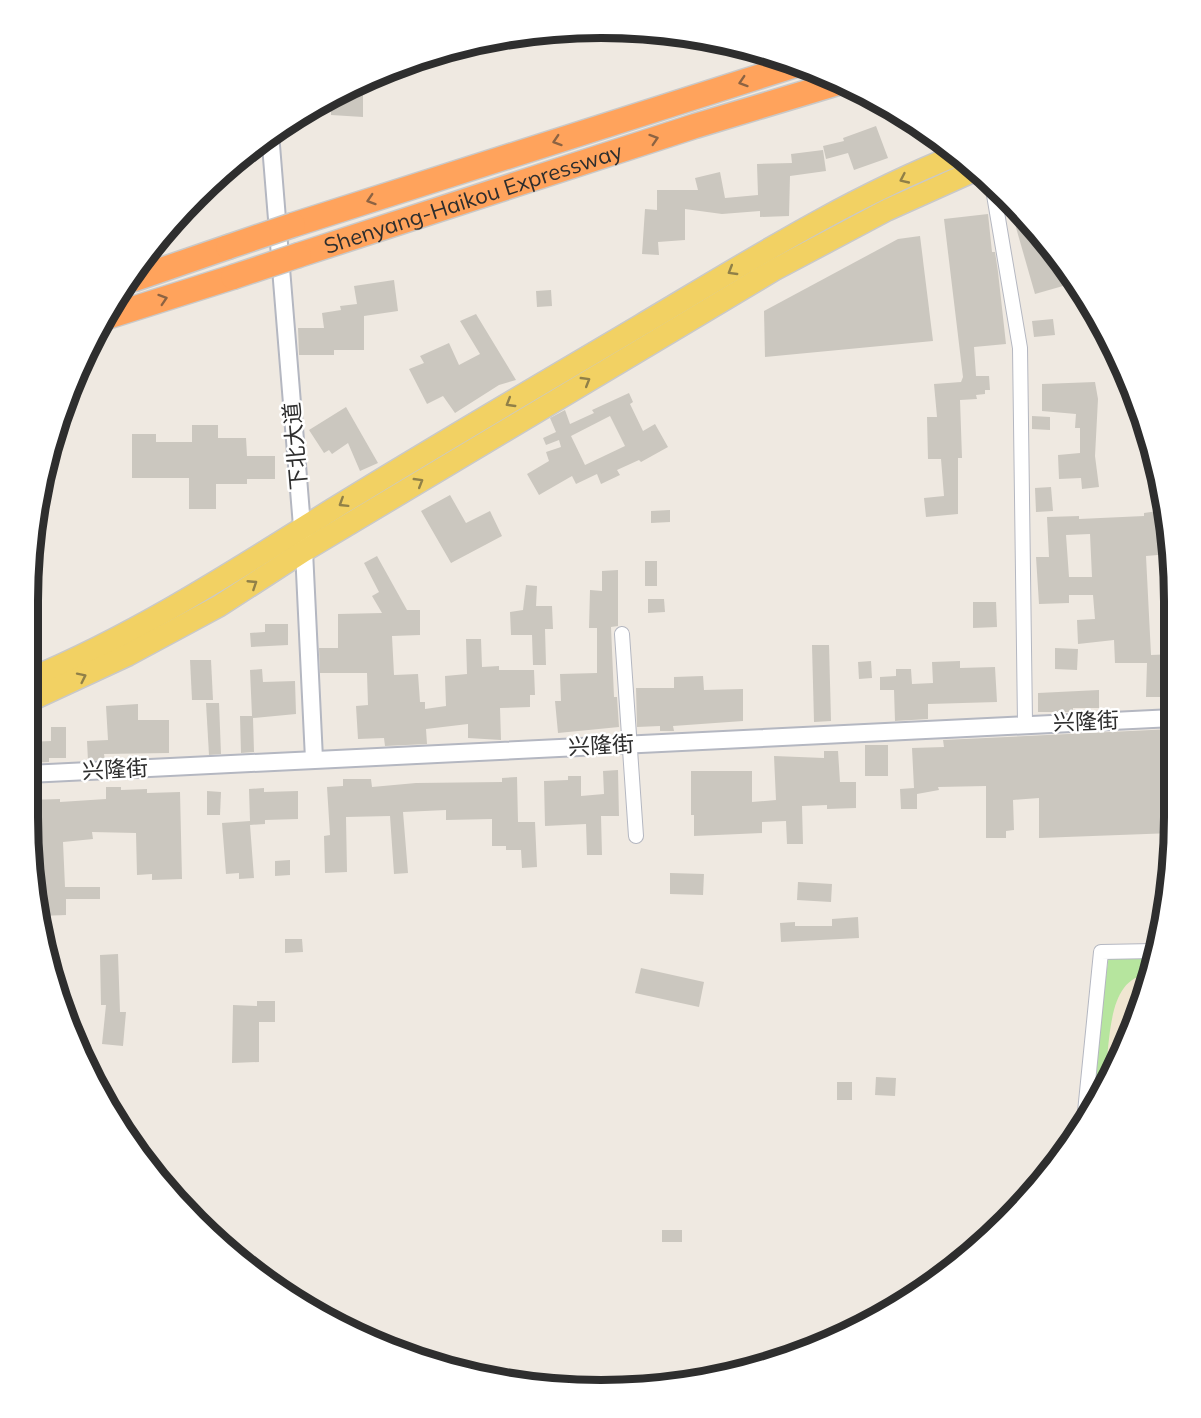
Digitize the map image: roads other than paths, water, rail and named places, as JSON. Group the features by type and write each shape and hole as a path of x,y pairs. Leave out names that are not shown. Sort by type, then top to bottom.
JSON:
{"highway":[{"name":"Shenyang-Haikou Expressway","path":"140,277 293,225 785,68"},
{"name":"Shenyang-Haikou Expressway","path":"116,314 695,126 828,86"}],"main road":[{"path":"38,675 67,663 179,605 747,262 857,200 949,159"},
{"path":"38,697 174,631 774,270 887,210 968,174"}],"street":[{"name":"下北大道","path":"271,145 304,551 314,759"},
{"path":"995,198 1020,348 1025,723"},
{"path":"622,634 636,836"},
{"name":"兴隆街","path":"38,773 1025,723 1164,718"},
{"path":"1086,1102 1101,952 1147,951"}]}
